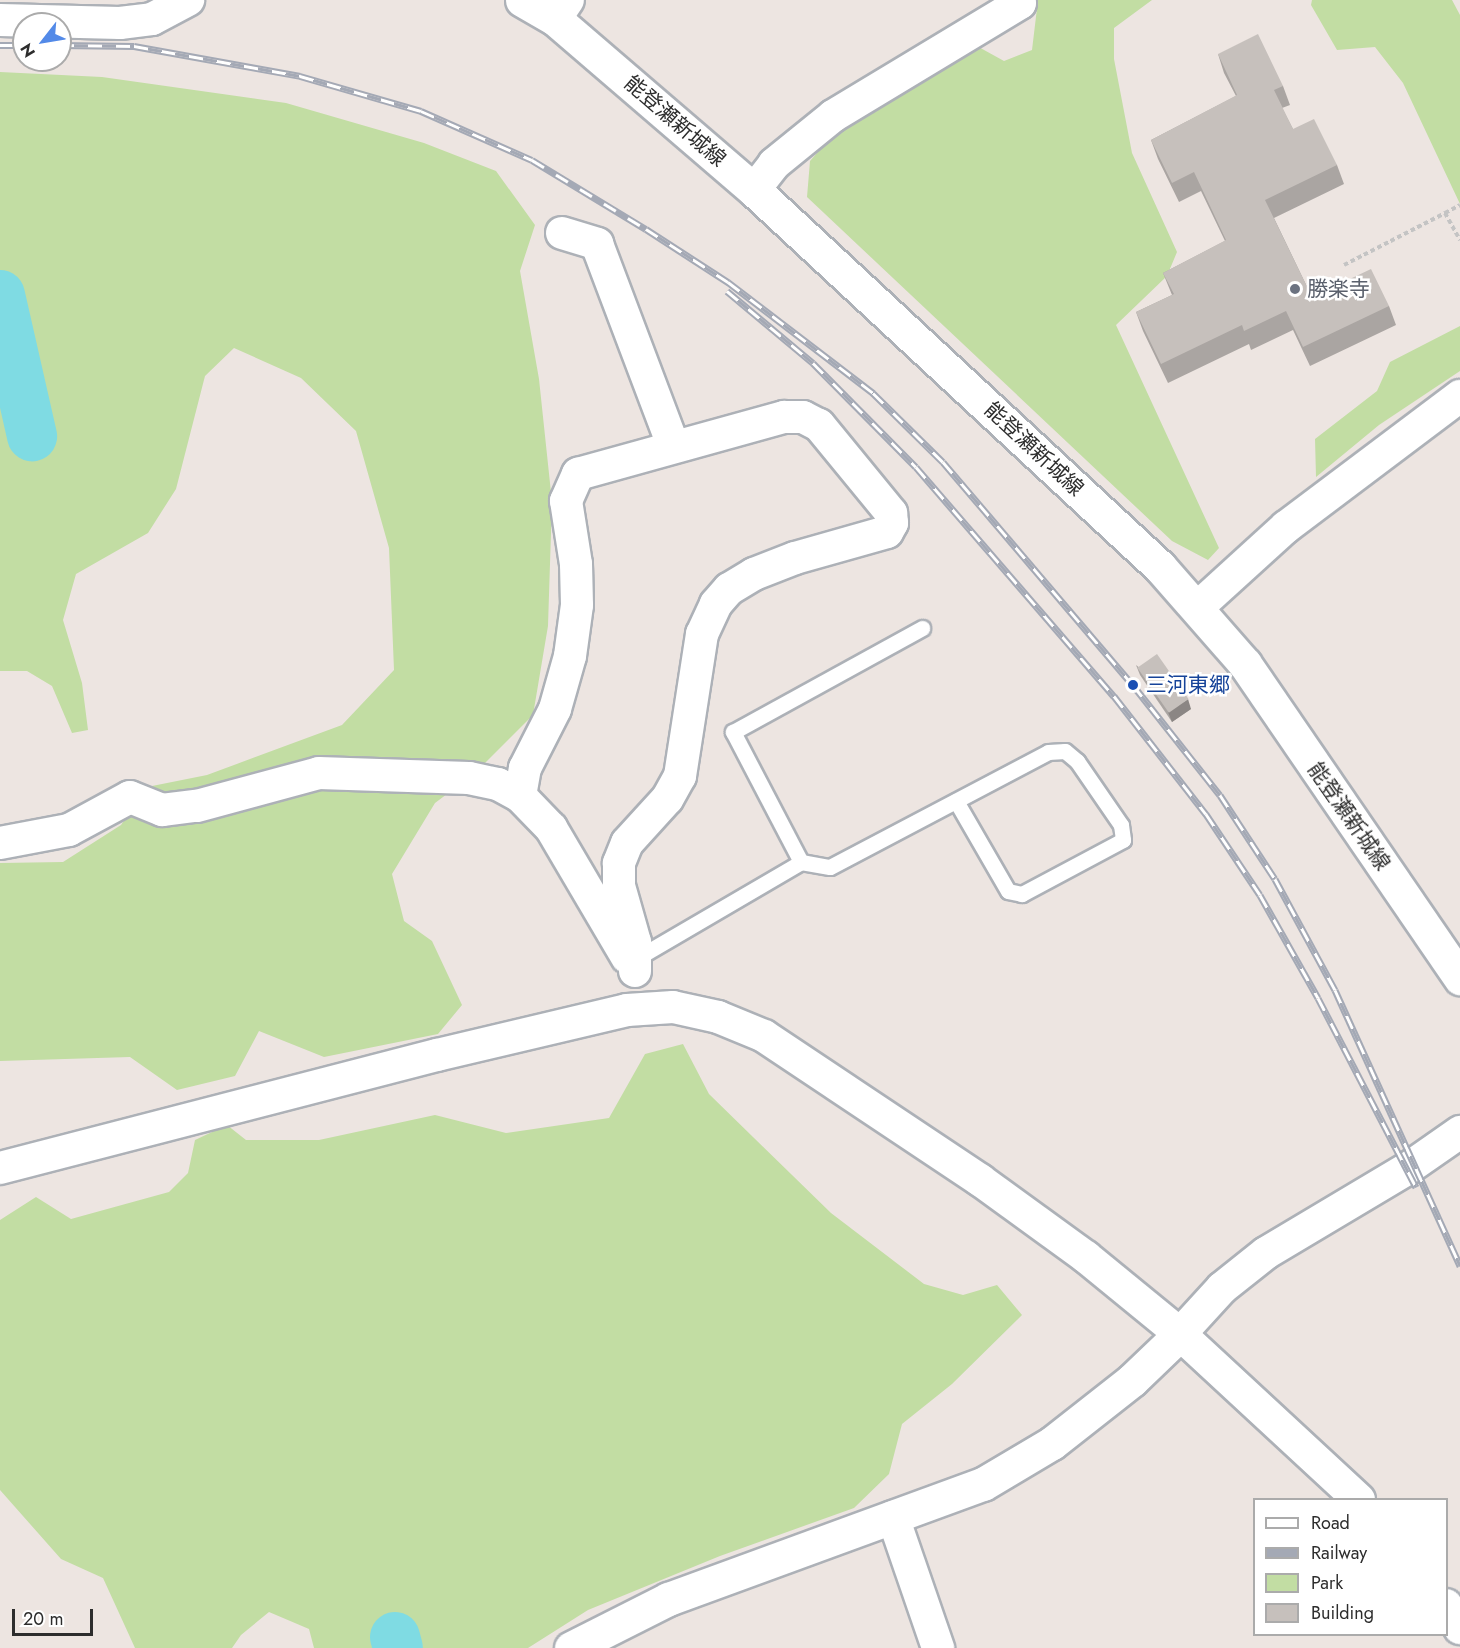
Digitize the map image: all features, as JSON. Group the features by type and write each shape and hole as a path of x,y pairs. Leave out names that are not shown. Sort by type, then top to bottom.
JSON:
{"main road":[{"name":"能登瀬新城線","path":"522,0 561,10 1160,567 1198,607 1245,664 1460,978"},
{"path":"572,1648 668,1599 983,1484 1052,1443 1132,1380 1180,1334"}],"street":[{"path":"0,20 120,22 152,19 188,0"},
{"path":"754,190 774,164 833,116 1020,3 1018,0"},
{"path":"562,233 597,244 673,445"},
{"path":"1198,607 1286,527 1460,396"},
{"path":"520,796 525,768 555,709 570,656 577,605 576,564 566,501 578,474 673,445 784,417 803,417 819,425 846,454 891,513 892,523 886,532 795,558 754,574 729,589 716,604 702,634 680,776 667,799 627,843 619,863 619,886 636,964 649,1007"},
{"path":"0,843 69,830 123,798 130,797 162,810 197,806 319,773 469,778 498,784 520,796 552,828 636,964"},
{"path":"0,1168 437,1055 649,1007 718,1017 764,1036 980,1180 1086,1257 1180,1334 1357,1498"},
{"path":"1180,1334 1221,1288 1266,1253 1407,1169 1460,1132"},
{"path":"893,1517 938,1648"},
{"path":"1448,1608 1460,1628"}],"lane":[{"path":"801,862 733,732 922,628"},
{"path":"636,964 801,862 830,867 1048,752 1065,751 1077,761 1121,825 1123,840 1022,894 1008,891 956,801"}],"path":[{"path":"1344,265 1460,205"},
{"path":"1445,213 1460,240"}],"green space":[{"path":"1038,0 1152,0 1114,28 1114,59 1132,153 1177,252 1167,276 1116,325 1219,548 1208,560 1172,541 807,197 810,161 861,103 975,45 1004,61 1032,50"},
{"path":"1312,0 1452,0 1460,15 1460,204 1403,83 1375,47 1337,50 1311,5"},
{"path":"0,72 102,77 286,103 424,143 496,171 535,225 520,271 539,379 552,502 548,626 533,715 475,773 435,803 392,874 404,921 432,941 462,1005 438,1034 324,1057 259,1031 235,1076 177,1090 130,1057 0,1061 0,863 63,862 121,825 147,787 207,775 342,725 394,670 389,548 356,431 301,378 234,348 205,376 176,489 148,533 76,574 63,620 82,683 88,730 72,733 52,686 27,671 0,671"},
{"path":"1460,326 1460,371 1379,425 1316,477 1315,439 1377,391 1390,362"},
{"path":"683,1044 709,1094 831,1213 924,1284 963,1295 997,1285 1022,1315 952,1384 902,1424 889,1474 854,1508 720,1556 588,1610 528,1648 418,1648 384,1627 375,1648 314,1648 309,1629 269,1612 241,1635 232,1648 135,1648 103,1578 61,1559 0,1490 0,1220 36,1197 71,1219 169,1192 188,1173 195,1140 227,1125 246,1140 319,1140 435,1115 506,1133 609,1118 645,1054"}],"building":[{"path":"1258,34 1283,86 1274,90 1293,129 1314,119 1337,165 1265,200 1312,297 1371,269 1389,306 1303,347 1286,311 1244,331 1242,325 1161,364 1136,312 1174,294 1163,273 1226,240 1194,172 1172,183 1151,140 1237,95 1218,54"},
{"path":"1157,654 1189,699 1169,713 1137,668"}],"waterway":[{"path":"0,295 32,436"},
{"path":"395,1637 398,1648"}],"railway":[{"path":"0,45 12,45"},
{"path":"72,45 134,46 300,76 421,111 532,160 646,229 728,282 873,393 943,462 1133,685 1220,795 1275,879 1335,990 1460,1266"},
{"path":"727,291 813,363 916,467 1114,696 1206,814 1260,895 1318,998 1416,1187"}],"place":[{"name":"勝楽寺","path":"1295,289"},
{"name":"三河東郷","path":"1133,685"}]}
